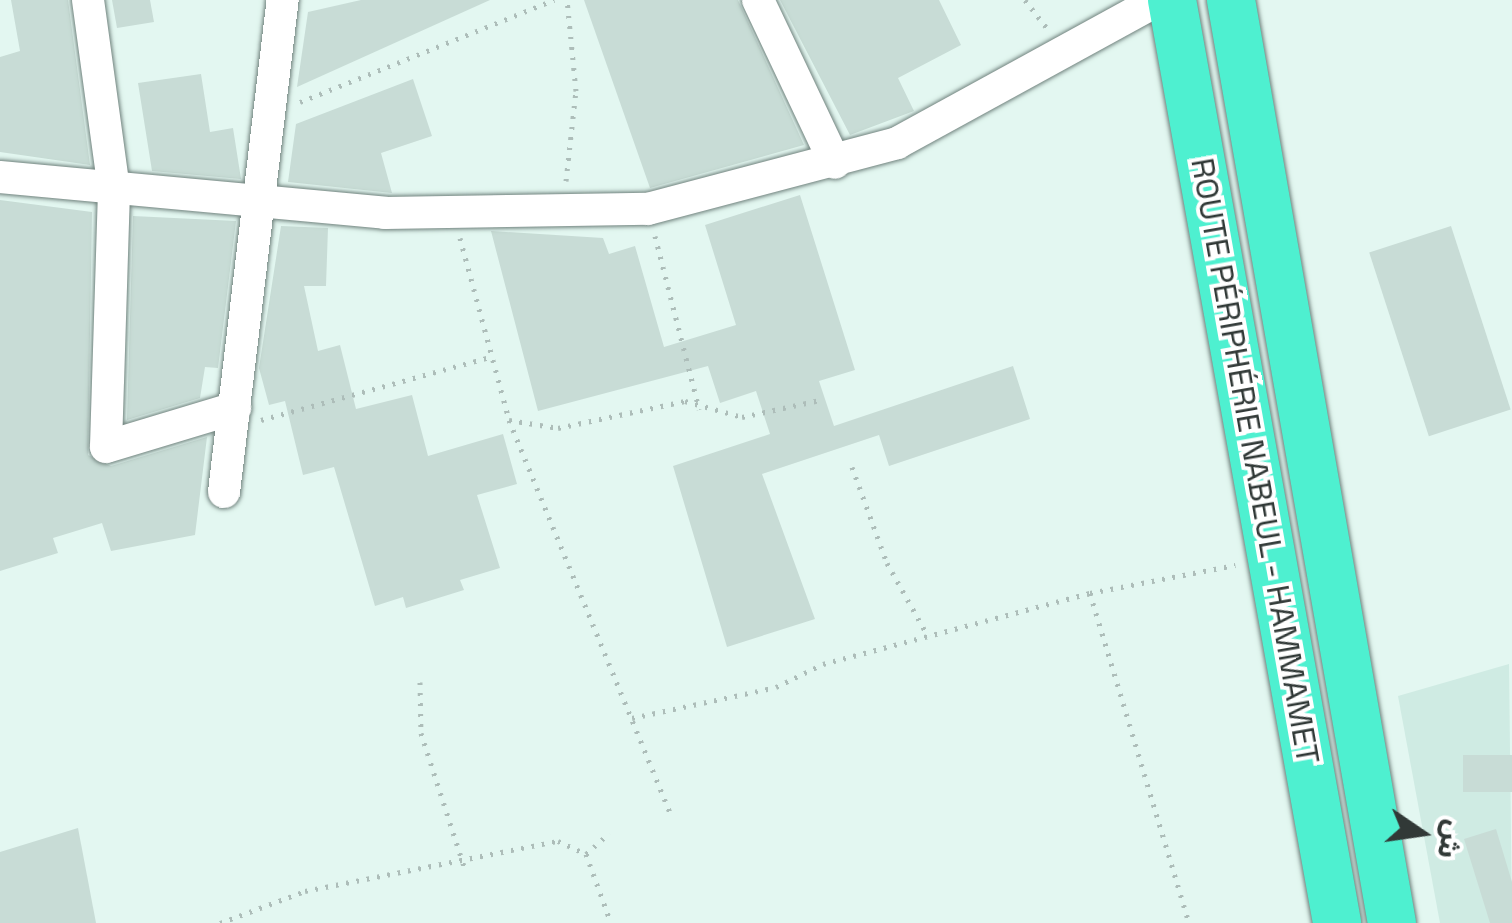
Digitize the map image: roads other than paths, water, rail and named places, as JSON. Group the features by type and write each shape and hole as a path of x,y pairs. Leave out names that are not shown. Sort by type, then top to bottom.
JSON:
{"highway":[{"name":"ROUTE PÉRIPHÉRIE NABEUL - HAMMAMET","path":"1172,0 1337,923"},
{"name":"ROUTE PÉRIPHÉRIE NABEUL - HAMMAMET","path":"1231,0 1392,923"}],"street":[{"path":"88,0 114,191 106,447 234,419"},
{"path":"224,492 265,202 283,0"},
{"path":"758,0 834,162"},
{"path":"0,177 114,191 453,211 563,205 648,208 834,162 942,122 1158,0"}]}
